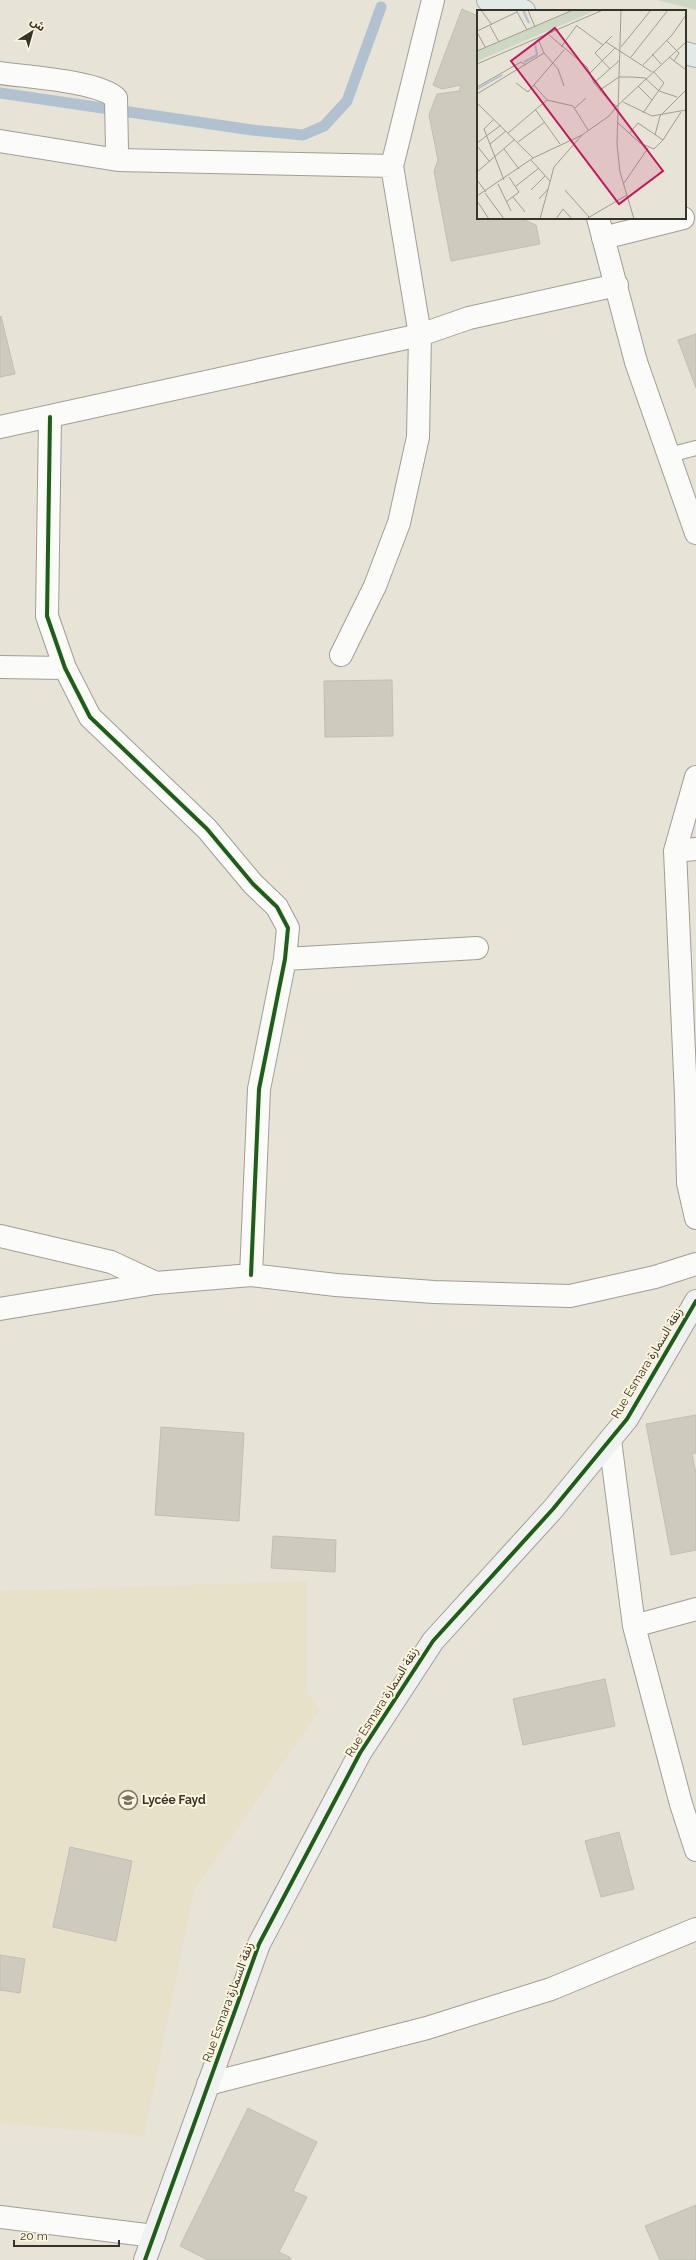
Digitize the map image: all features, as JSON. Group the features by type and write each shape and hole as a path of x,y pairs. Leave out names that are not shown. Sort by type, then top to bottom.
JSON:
{"main road":[{"path":"488,0 521,10"},
{"path":"686,53 696,56"}],"street":[{"path":"341,656 375,586 399,523 418,437 420,335 392,166 433,0"},
{"path":"0,73 90,86 111,93 116,98 117,155"},
{"path":"0,141 117,155 392,166"},
{"path":"686,217 696,214"},
{"path":"676,219 601,228 617,284 636,362 696,533"},
{"path":"0,427 420,335 469,318 617,284"},
{"path":"50,417 47,616 65,668 90,717 207,829 253,884 277,907 288,928 286,959 259,1089 251,1275"},
{"path":"0,667 65,668"},
{"path":"696,777 675,851 688,966 688,1183 696,1218"},
{"path":"675,851 696,849"},
{"path":"286,959 477,948"},
{"path":"0,1236 111,1262 156,1283"},
{"path":"0,1308 156,1283 251,1275 336,1285 434,1292 570,1296 655,1277 696,1264"},
{"name":"Rue Esmara زنقة السمارة","path":"145,2260 259,1944 360,1753 432,1640 553,1509 627,1419 696,1301"},
{"path":"610,1440 634,1626 681,1804 696,1850"},
{"path":"634,1626 696,1609"},
{"path":"208,2084 427,2028 551,1989 696,1929"},
{"path":"0,2217 154,2236"}],"lane":[{"path":"669,455 696,448"}],"shaded area":[{"name":"Lycée Fayd","path":"307,1581 307,1693 320,1710 194,1891 144,2136 0,2123 0,1591"}],"green space":[{"path":"657,0 696,0 696,10"}],"building":[{"path":"462,9 477,16 477,219 522,219 536,225 540,244 451,261 434,171 438,160 429,115 437,94 459,91 461,85 442,89 433,85"},
{"path":"1,316 15,374 0,377 0,317"},
{"path":"696,334 696,388 678,340"},
{"path":"392,680 393,736 325,737 324,681"},
{"path":"696,1415 696,1453 692,1454 696,1474 696,1550 671,1555 646,1424"},
{"path":"161,1427 244,1433 239,1521 155,1515"},
{"path":"273,1536 336,1540 335,1572 271,1568"},
{"path":"605,1679 615,1726 523,1745 513,1699"},
{"path":"619,1832 634,1889 601,1897 585,1841"},
{"path":"70,1847 132,1861 116,1941 53,1927"},
{"path":"0,1955 25,1959 20,1993 0,1990"},
{"path":"248,2108 317,2142 293,2191 307,2197 279,2252 291,2258 290,2260 208,2260 180,2246"},
{"path":"696,2205 696,2260 660,2260 645,2226"}],"waterway":[{"path":"0,93 252,130 303,135 324,126 347,101 381,7"}],"cycle path":[{"path":"50,417 47,616 65,668 90,717 207,829 253,884 277,907 288,928 285,959 259,1089 251,1275"},
{"path":"145,2260 259,1944 360,1753 433,1641 553,1509 627,1419 696,1301"}],"place":[{"name":"Lycée Fayd","path":"128,1800"}]}
